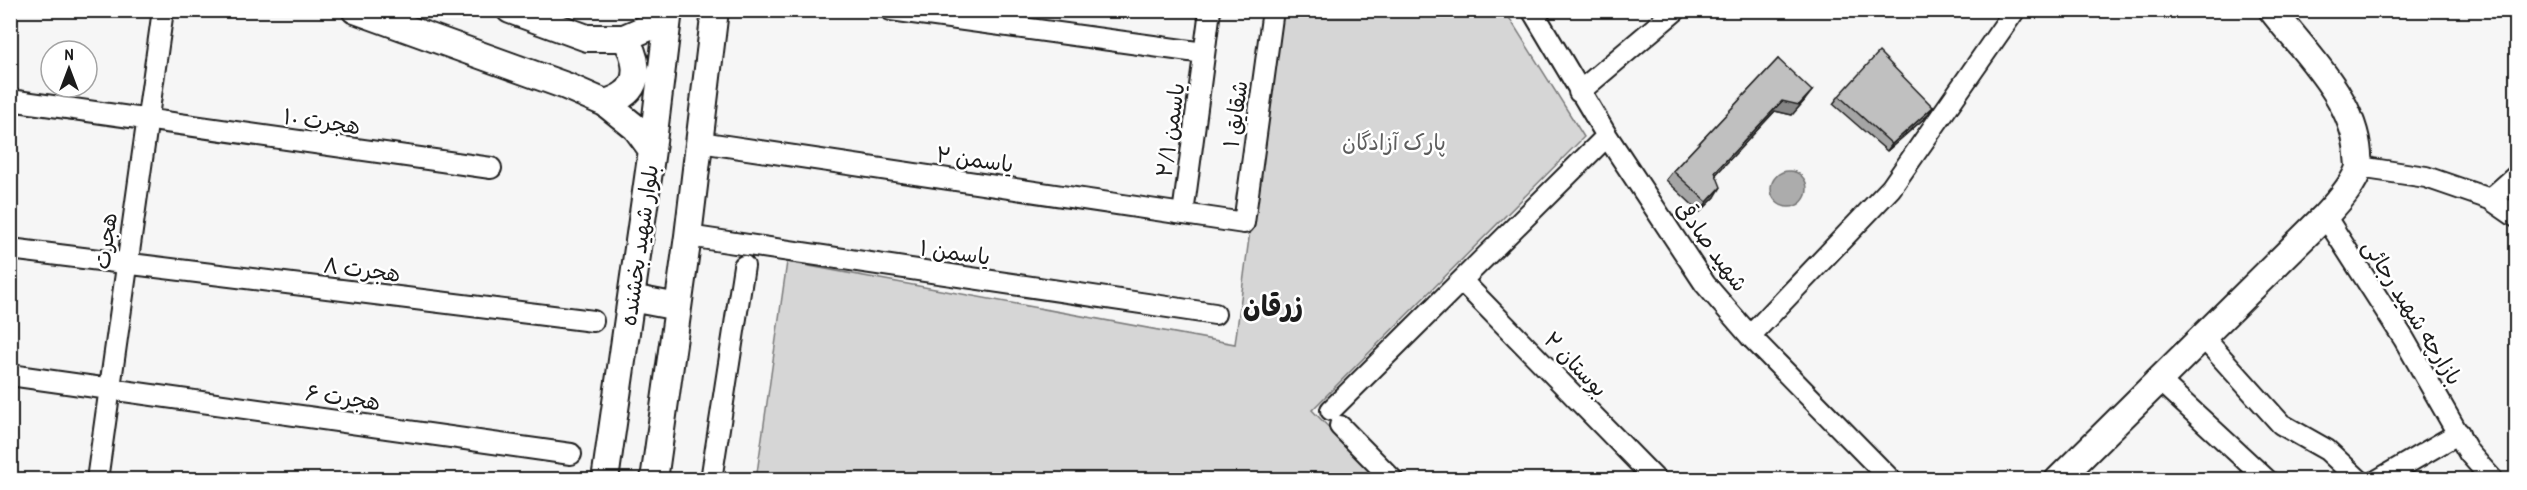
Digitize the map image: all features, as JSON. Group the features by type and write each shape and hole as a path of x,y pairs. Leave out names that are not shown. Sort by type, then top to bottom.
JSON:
{"main road":[{"path":"356,10 566,86 605,103 636,128 652,150"},
{"path":"510,10 586,38 624,38 661,22 668,10"},
{"name":"بلوار شهید بخشنده","path":"605,480 652,150 668,10"},
{"name":"بلوار شهید بخشنده","path":"654,480 688,236 715,10"},
{"path":"2058,480 2325,216 2340,200 2359,167 2356,135 2349,114 2282,14"},
{"path":"605,103 624,95 634,77 634,56 624,38"},
{"path":"631,298 678,307"}],"street":[{"name":"هجرت","path":"97,480 163,10"},
{"path":"891,10 1204,53"},
{"name":"یاسمن ۲/۱","path":"1183,214 1210,10"},
{"name":"شقایق ۱","path":"1244,223 1273,10"},
{"name":"شهید صادقی","path":"1532,10 1579,92 1705,284 1750,336 1891,480"},
{"path":"1579,92 1676,10"},
{"path":"1750,336 1891,188 2015,10"},
{"name":"هجرت ۱۰","path":"10,100 491,168"},
{"path":"1393,480 1336,418 1462,281 1607,136"},
{"name":"یاسمن ۲","path":"700,142 1244,223"},
{"path":"2359,167 2426,177 2490,199 2517,217"},
{"path":"2490,199 2517,176"},
{"name":"بازارچه شهید رجائی","path":"2325,216 2404,339 2469,453 2493,480"},
{"name":"یاسمن ۱","path":"688,236 1215,314"},
{"name":"هجرت ۸","path":"10,249 592,321"},
{"path":"711,480 744,266"},
{"name":"بوستان ۲","path":"1462,281 1646,476"},
{"path":"2202,336 2281,424 2326,450 2359,480"},
{"name":"هجرت ۶","path":"10,375 571,454"},
{"path":"2159,380 2268,480"},
{"path":"2378,480 2459,433"}],"green space":[{"name":"پارک آزادگان","path":"1279,11 1505,11 1584,137 1312,410 1379,479 756,480 787,262 1235,344"}],"shaded area":[{"path":"1789,171 1802,176 1807,189 1802,202 1789,207 1776,202 1771,189 1776,176"}],"building":[{"path":"1879,52 1933,107 1892,144 1839,96"},
{"path":"1778,59 1812,91 1799,105 1782,101 1715,172 1721,187 1707,202 1673,171"}],"district":[{"name":"زرقان","path":"1273,306"}]}
